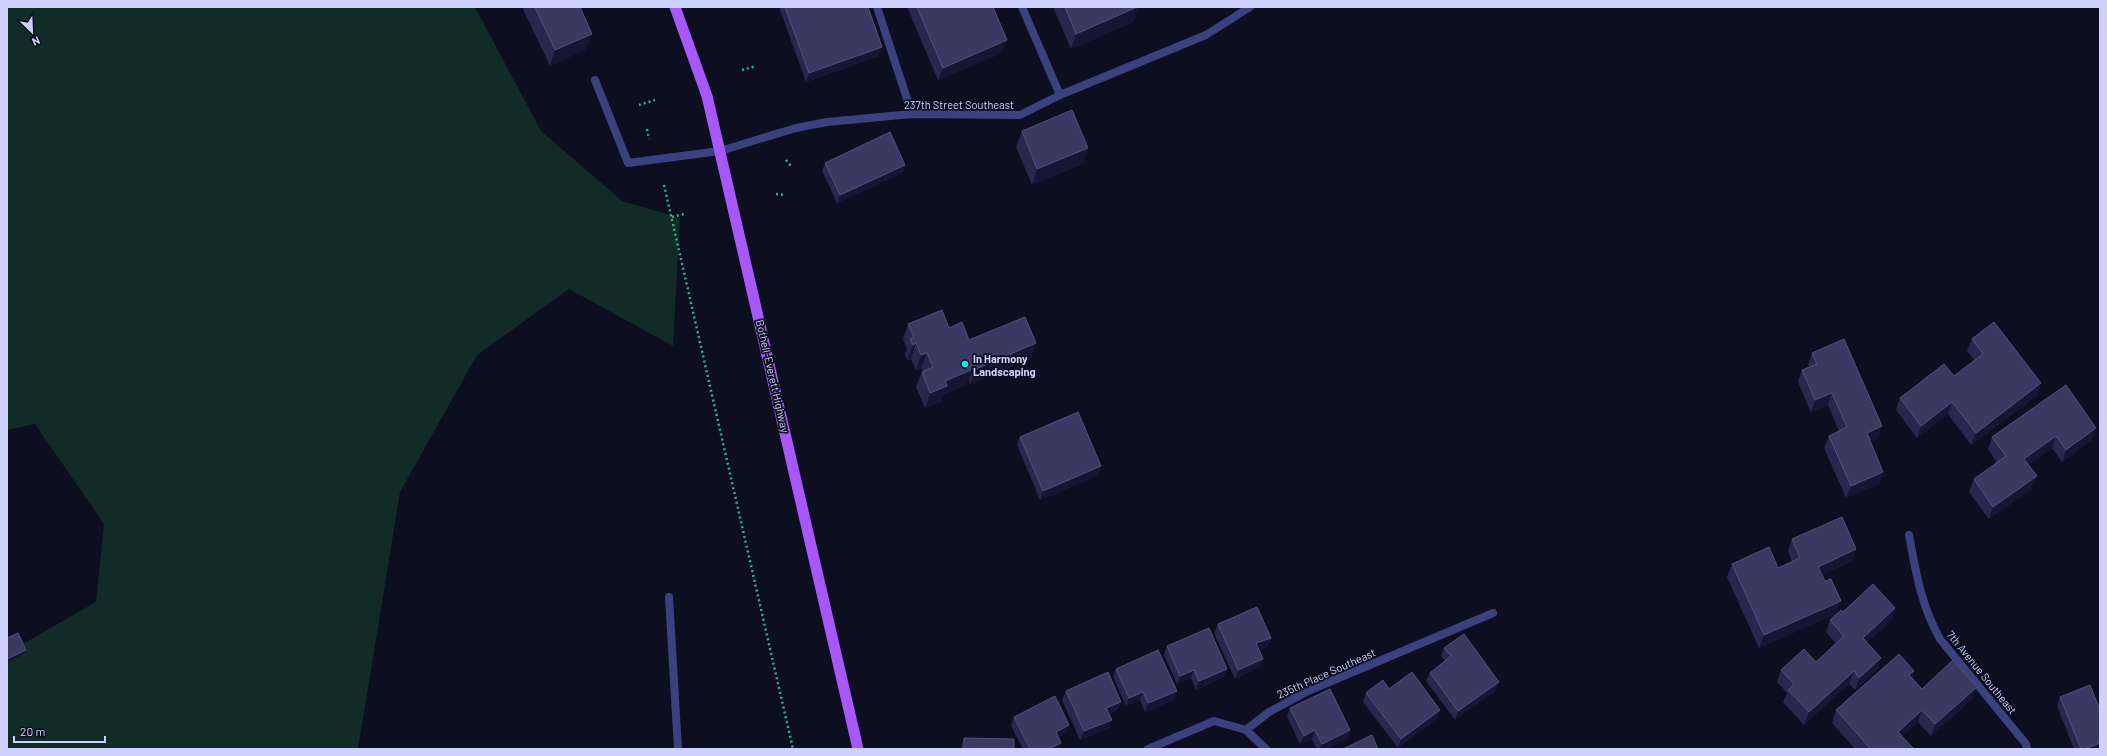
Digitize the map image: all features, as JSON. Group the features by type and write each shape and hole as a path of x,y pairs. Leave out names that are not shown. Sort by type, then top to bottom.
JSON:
{"main road":[{"name":"Bothell-Everett Highway","path":"674,7 707,96 858,749"}],"street":[{"path":"877,7 912,114"},
{"path":"1022,7 1060,95"},
{"name":"237th Street Southeast","path":"595,80 628,163 720,151 827,122 912,114 1020,115 1060,95 1206,35 1250,7"},
{"name":"7th Avenue Southeast","path":"1909,535 1919,592 1930,621 1940,639 2026,744 2027,749"},
{"path":"670,597 678,749"},
{"name":"235th Place Southeast","path":"1246,730 1269,712 1308,691 1493,613"},
{"path":"1148,749 1214,721 1246,730 1266,749"}],"path":[{"path":"742,70 756,66"},
{"path":"639,105 656,100"},
{"path":"647,129 649,140"},
{"path":"786,160 792,166"},
{"path":"664,185 793,749"},
{"path":"776,194 786,195"},
{"path":"672,216 684,214"}],"green space":[{"path":"7,7 475,7 541,131 622,201 680,218 673,346 569,289 477,355 400,492 358,749 7,749 7,653 96,602 104,524 35,424 7,430"}],"building":[{"path":"535,7 580,7 592,34 555,50"},
{"path":"785,7 868,7 882,47 809,73"},
{"path":"917,7 993,7 1007,40 943,68"},
{"path":"1065,7 1137,7 1076,34"},
{"path":"1072,110 1088,148 1037,169 1022,131"},
{"path":"890,132 905,165 840,195 825,163"},
{"name":"In Harmony Landscaping","path":"942,310 949,328 962,322 969,340 1025,317 1036,343 976,369 974,365 970,367 971,370 945,381 947,386 930,393 922,372 933,367 927,353 921,355 916,343 913,345 910,339 914,337 908,324"},
{"path":"1994,322 2041,383 1976,433 1952,402 1921,426 1900,398 1944,364 1954,376 1983,354 1972,339"},
{"path":"1844,339 1882,426 1867,433 1883,472 1851,486 1829,436 1847,427 1832,393 1815,400 1802,370 1817,364 1812,353"},
{"path":"2066,385 2096,428 2066,450 2056,436 2024,459 2037,476 1993,507 1974,479 2006,456 1992,437"},
{"path":"1078,412 1101,466 1043,491 1020,437"},
{"path":"1842,517 1856,549 1818,567 1825,581 1831,579 1841,601 1764,635 1732,564 1769,547 1778,568 1800,558 1792,539"},
{"path":"1873,584 1895,608 1863,638 1881,658 1859,678 1854,671 1809,712 1788,690 1794,684 1781,670 1804,649 1816,662 1844,636 1830,620 1841,610 1843,612"},
{"path":"1257,607 1271,638 1256,643 1263,659 1238,670 1218,624"},
{"path":"1209,628 1227,669 1199,681 1194,670 1180,676 1167,646"},
{"path":"18,633 26,650 7,659 7,638"},
{"path":"1464,634 1499,682 1458,711 1430,673 1451,656 1444,648"},
{"path":"1158,650 1177,691 1148,703 1143,692 1129,698 1116,669"},
{"path":"1899,654 1914,671 1909,675 1922,689 1953,660 1977,687 1935,724 1922,710 1898,732 1913,748 1912,749 1871,749 1836,710"},
{"path":"1108,672 1121,702 1106,708 1112,720 1084,731 1066,691"},
{"path":"1412,672 1440,710 1401,739 1366,693 1383,680 1389,689"},
{"path":"2090,685 2100,710 2100,743 2085,749 2081,749 2060,697"},
{"path":"1330,689 1350,730 1322,744 1315,730 1304,736 1290,708"},
{"path":"1055,696 1069,725 1056,732 1061,743 1049,749 1030,749 1014,717"},
{"path":"1372,735 1378,749 1343,749"},
{"path":"964,738 1014,739 1014,749 964,749"}],"place":[{"name":"In Harmony Landscaping","path":"965,364"}]}
